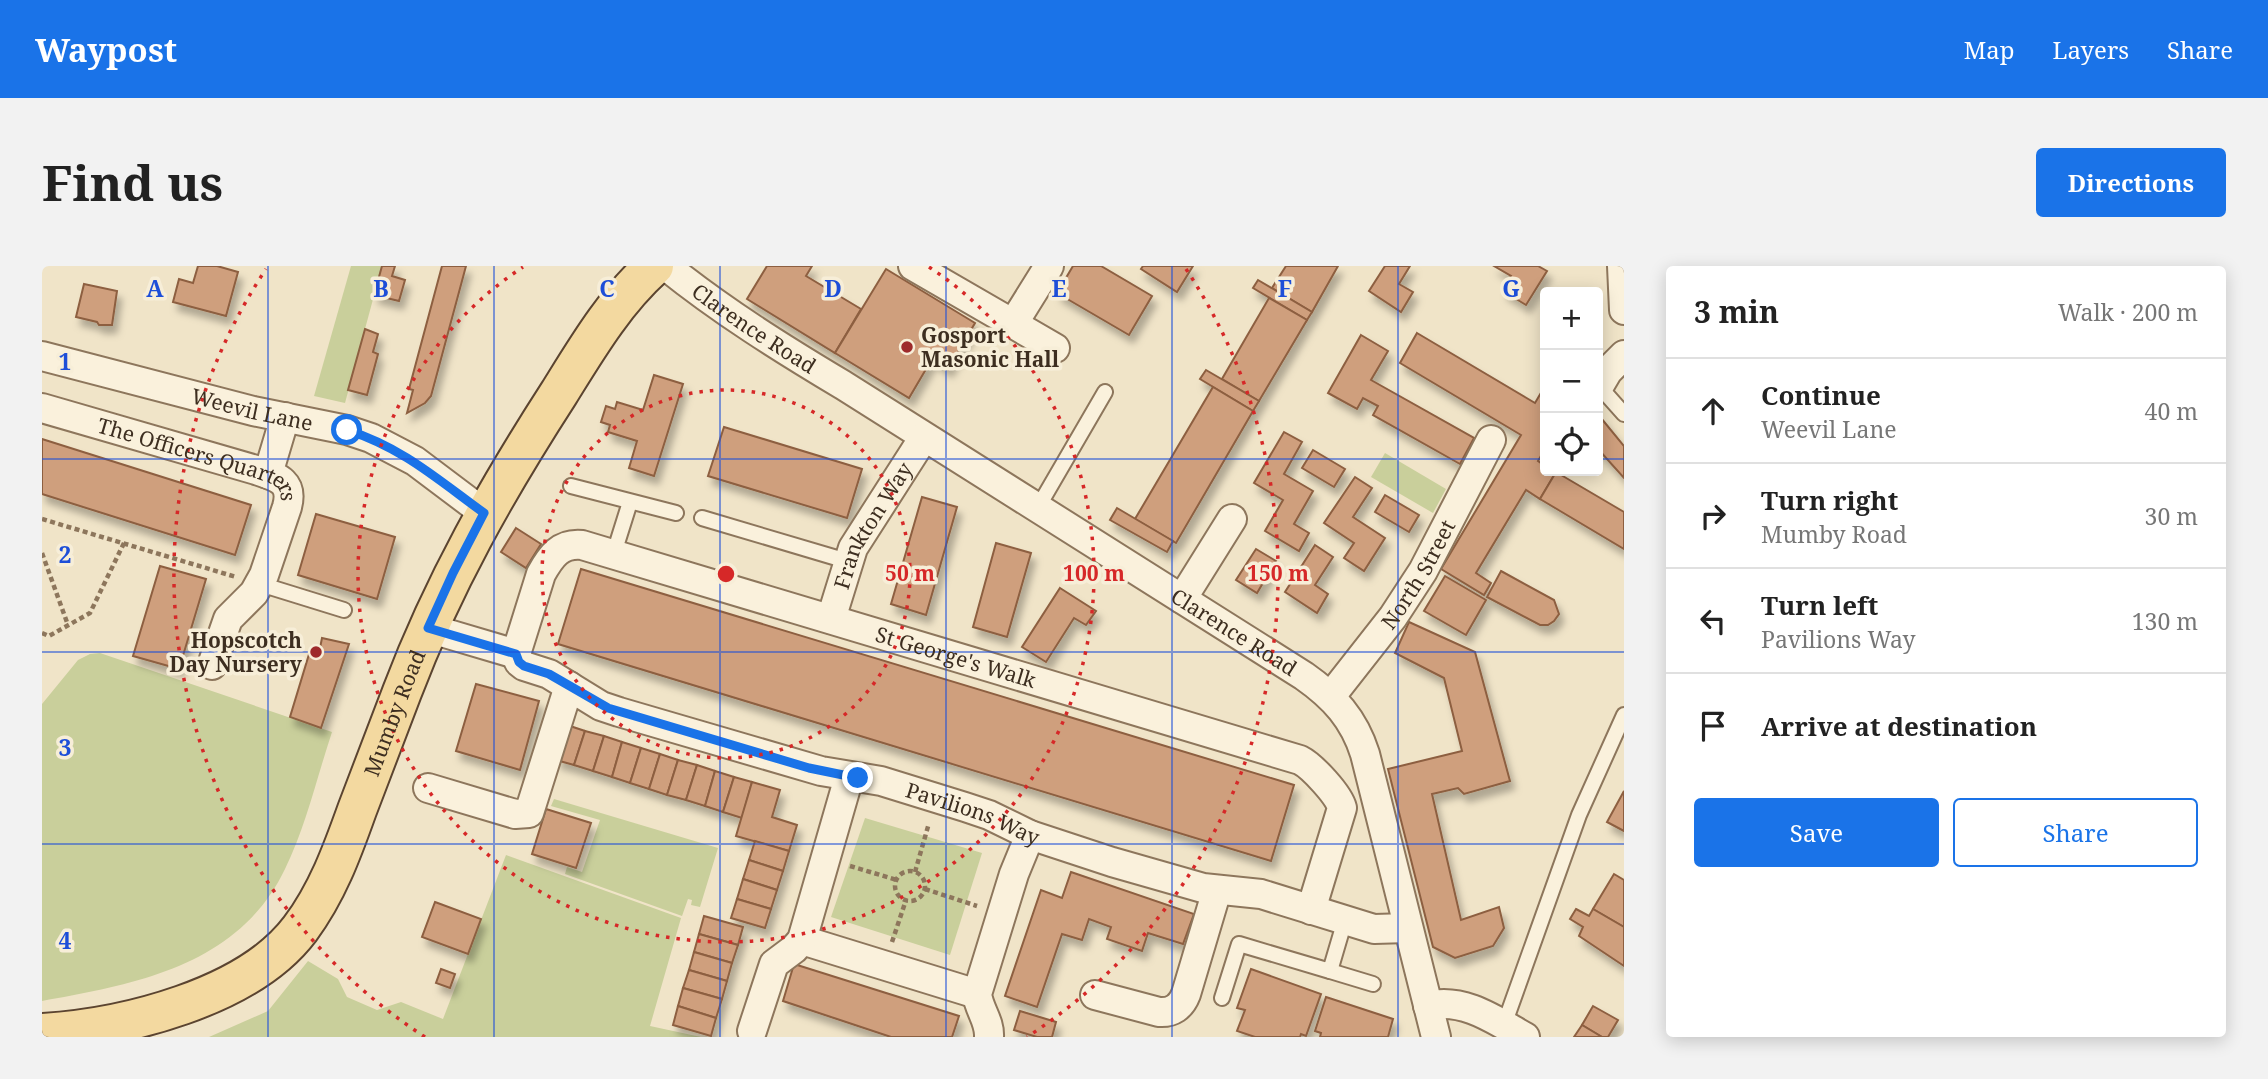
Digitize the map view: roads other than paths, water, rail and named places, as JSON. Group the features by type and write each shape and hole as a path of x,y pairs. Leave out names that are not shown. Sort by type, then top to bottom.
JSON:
{"main road":[{"name":"Mumby Road","path":"42,1033 96,1028 133,1029 249,974 300,930 332,878 428,628 484,513 600,330 629,290 654,266"}],"street":[{"name":"Clarence Road","path":"666,266 710,302 1304,676 1331,696 1352,722 1362,745 1436,1037"},
{"path":"913,266 1055,348"},
{"path":"1013,324 1049,266"},
{"path":"1622,266 1624,310"},
{"path":"1603,380 1624,355"},
{"name":"Weevil Lane","path":"42,356 132,381 347,430 390,446 415,461 484,513"},
{"name":"The Officers Quarters","path":"42,408 268,474 285,484 290,497 267,569 260,584 238,612 228,619 212,665"},
{"path":"268,474 285,417"},
{"name":"Frankton Way","path":"831,619 847,561 867,524 923,438"},
{"name":"North Street","path":"1331,696 1394,617 1416,582 1491,440"},
{"path":"1182,599 1232,519"},
{"name":"St George's Walk","path":"516,654 541,573 555,553 566,546 576,544 614,553 1296,759 1304,762 1317,775 1338,799 1342,808 1326,914"},
{"name":"Pavilions Way","path":"428,628 516,654 524,666 549,674 594,702 619,712 809,768 881,781 937,798 983,812 1030,835 1112,862 1217,890 1254,892 1378,930 1408,928"},
{"path":"428,788 515,814 529,813 569,686"},
{"path":"751,1031 774,964 802,940 849,777"},
{"path":"989,1037 988,1022 978,1004 977,994 1014,874 1030,835"},
{"path":"1095,995 1159,1012 1177,1008 1186,995 1217,890"},
{"path":"802,940 977,994"},
{"path":"1428,1006 1440,1003 1463,1005 1514,1031"}],"lane":[{"path":"1603,391 1624,414"},
{"path":"1037,509 1105,392"},
{"path":"571,486 676,513"},
{"path":"614,553 630,502"},
{"path":"702,518 847,561"},
{"path":"260,584 344,610"},
{"path":"1514,1031 1579,815 1624,715"},
{"path":"1326,914 1330,971"},
{"path":"1222,998 1238,944 1373,984"}],"place":[{"name":"Gosport Masonic Hall","path":"907,347"},
{"name":"Hopscotch Day Nursery","path":"316,652"}]}
